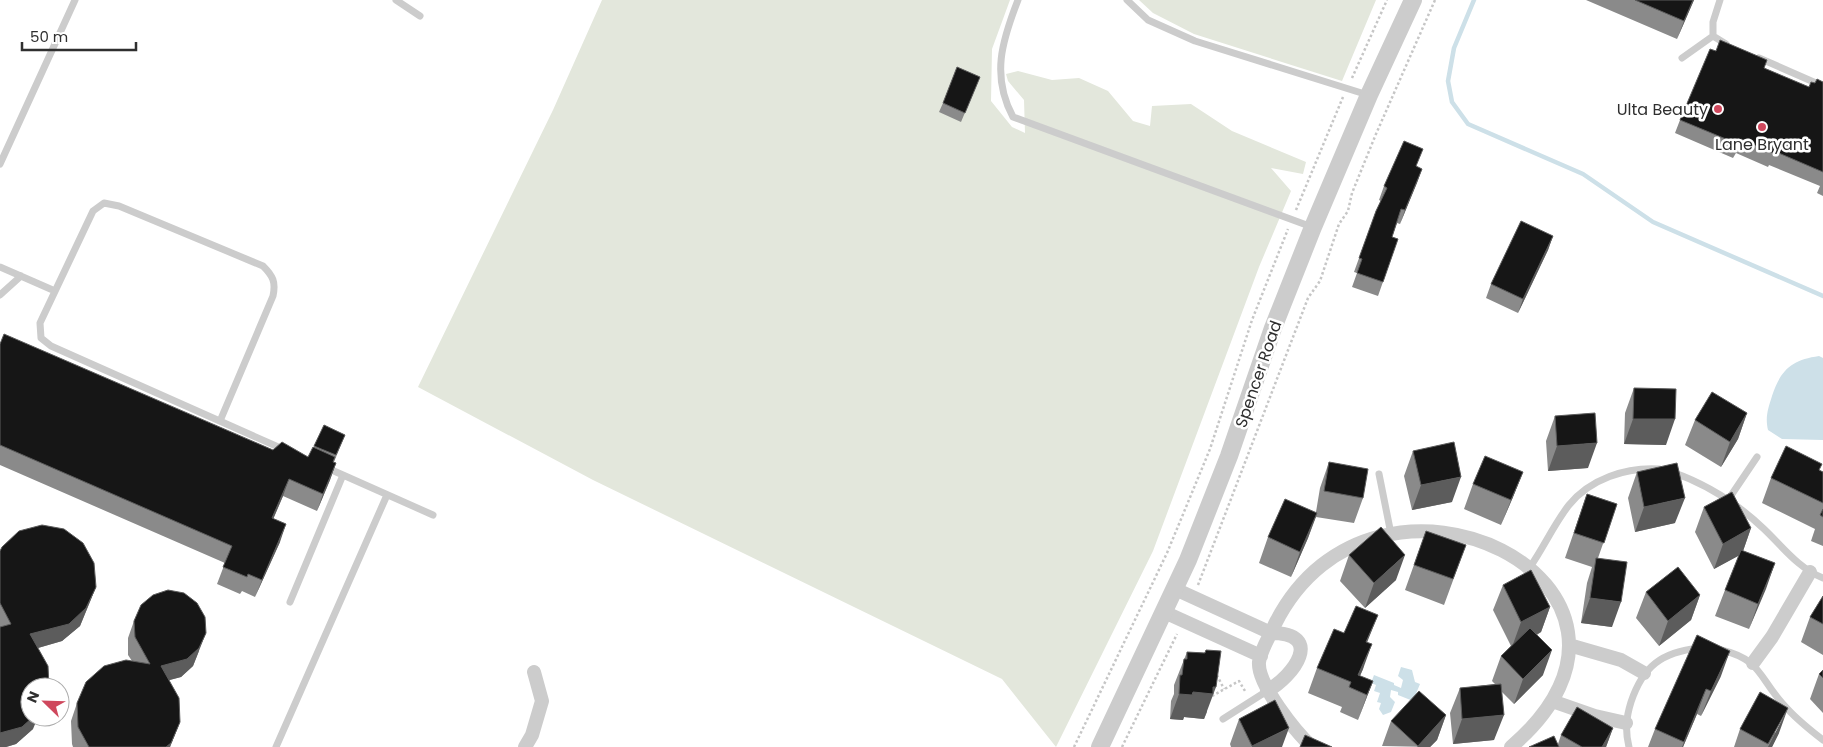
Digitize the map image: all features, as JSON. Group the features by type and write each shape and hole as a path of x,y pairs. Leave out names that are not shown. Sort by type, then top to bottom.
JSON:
{"street":[{"name":"Spencer Road","path":"1100,747 1175,589 1229,456 1273,328 1313,227 1368,95 1413,0"},
{"path":"1312,747 1267,691 1259,663 1271,633 1289,600 1320,568 1364,541 1392,534 1430,530 1467,536 1497,548 1530,567 1546,583 1560,607 1570,639 1565,670 1546,712 1511,747"},
{"path":"1752,663 1772,637 1810,572"},
{"path":"1175,589 1271,633 1283,633 1295,638 1300,646 1300,655 1282,683 1267,691"},
{"path":"1164,612 1261,656"},
{"path":"1569,645 1620,660 1644,673"},
{"path":"525,747 532,735 542,701 534,672"},
{"path":"1552,701 1595,716 1626,723"}],"lane":[{"path":"0,164 75,0"},
{"path":"396,0 420,16"},
{"path":"1018,0 1007,27 999,66 1003,99 1013,116 1313,227"},
{"path":"1126,0 1148,20 1194,41 1368,95"},
{"path":"1682,58 1712,36 1713,22 1720,0"},
{"path":"1712,36 1731,46"},
{"path":"1748,54 1823,86"},
{"path":"220,421 273,296 275,285 272,274 263,266 119,206 104,203 93,211 40,323 41,338 51,346 220,421 289,451"},
{"path":"0,267 56,291"},
{"path":"0,294 21,276"},
{"path":"1728,500 1758,458"},
{"path":"316,463 433,515"},
{"path":"1530,567 1570,504 1590,488 1617,473 1643,469 1671,472 1688,478 1728,500 1757,523 1810,572 1823,578"},
{"path":"1379,474 1392,534"},
{"path":"290,602 343,475"},
{"path":"276,747 387,495"},
{"path":"1629,747 1625,731 1626,723 1635,690 1644,673 1652,664 1668,655 1686,649 1707,647"},
{"path":"1716,649 1740,655 1752,663 1783,705 1823,740"},
{"path":"1223,719 1267,691"}],"path":[{"path":"1074,747 1171,544 1210,449 1252,320 1292,219 1387,0"},
{"path":"1193,597 1274,391 1308,298 1320,281 1339,224 1348,212 1352,193 1368,152 1435,0"},
{"path":"1122,747 1183,620"},
{"path":"1215,671 1224,689"},
{"path":"1212,696 1239,680 1251,702"}],"shaded area":[{"path":"602,0 1010,0 992,49 991,101 1012,127 1025,133 1024,100 1008,81 1006,74 1018,71 1052,80 1079,78 1108,91 1133,121 1150,126 1152,106 1191,104 1232,131 1306,162 1303,174 1271,168 1291,191 1259,267 1153,551 1056,747 1002,679 593,480 418,387 553,110"},
{"path":"1139,0 1376,0 1342,81 1194,34 1153,13"},
{"path":"1819,356 1823,358 1823,440 1782,439 1768,430 1767,425 1768,409 1775,387 1789,367 1802,360"},
{"path":"1401,667 1412,670 1415,682 1420,684 1413,701 1391,690 1390,697 1395,702 1391,712 1383,715 1379,709 1381,703 1377,702 1380,693 1374,691 1376,685 1371,683 1374,675 1401,688 1403,680 1398,676"}],"building":[{"path":"1635,0 1693,0 1684,21"},
{"path":"1720,40 1767,60 1764,68 1809,87 1811,82 1815,83 1817,79 1823,82 1823,172 1741,139 1738,144 1680,120 1710,49 1716,51"},
{"path":"957,67 980,77 965,113 943,103"},
{"path":"1404,141 1423,149 1416,166 1422,169 1405,210 1401,209 1392,237 1398,239 1383,282 1357,273 1362,259 1359,258 1376,211 1387,188 1384,186"},
{"path":"1521,221 1553,236 1523,299 1491,284"},
{"path":"4,334 273,450 282,442 308,457 313,447 335,457 333,462 336,463 323,494 289,479 272,518 286,524 262,580 248,574 247,577 223,567 232,546 0,445 0,344"},
{"path":"1634,388 1676,389 1675,419 1633,419"},
{"path":"1712,392 1747,413 1730,442 1695,420"},
{"path":"1595,413 1597,443 1557,446 1555,416"},
{"path":"324,425 345,435 336,455 314,446"},
{"path":"1454,442 1461,477 1421,485 1413,451"},
{"path":"1786,446 1822,464 1819,470 1823,472 1823,503 1771,478"},
{"path":"1485,456 1523,472 1511,500 1473,484"},
{"path":"1329,462 1368,469 1363,498 1324,491"},
{"path":"1677,463 1685,498 1644,507 1637,472"},
{"path":"1732,492 1751,528 1723,544 1704,507"},
{"path":"1587,494 1617,504 1604,543 1574,533"},
{"path":"1285,499 1317,513 1300,552 1268,537"},
{"path":"42,525 64,529 83,543 94,563 96,587 86,608 69,624 30,634 48,666 49,677 20,677 20,727 22,727 0,733 0,627 11,624 0,603 0,551 19,531"},
{"path":"1381,527 1405,555 1374,583 1349,555"},
{"path":"1426,531 1466,545 1453,579 1414,565"},
{"path":"1741,550 1775,563 1758,604 1725,590"},
{"path":"1596,558 1627,562 1621,602 1590,598"},
{"path":"1678,567 1700,595 1668,621 1646,592"},
{"path":"1531,570 1550,607 1521,622 1503,585"},
{"path":"168,590 184,593 197,603 205,617 206,633 199,648 187,659 161,666 179,698 180,722 171,743 166,747 89,747 78,727 77,703 86,682 104,666 126,660 150,664 135,637 134,621 141,605 153,595"},
{"path":"1823,596 1823,624 1810,617"},
{"path":"1356,606 1378,615 1366,642 1372,644 1358,675 1373,681 1367,695 1349,687 1351,682 1317,668 1334,629 1344,633"},
{"path":"1530,628 1552,650 1523,679 1501,656"},
{"path":"1697,635 1730,651 1711,691 1706,689 1684,742 1655,729"},
{"path":"1206,650 1221,651 1216,687 1213,687 1213,694 1193,692 1192,695 1179,694 1180,675 1182,675 1184,659 1187,659 1187,652 1205,653"},
{"path":"1823,670 1823,678 1819,674"},
{"path":"1501,684 1504,715 1462,719 1460,688"},
{"path":"1419,691 1446,715 1418,746 1391,721"},
{"path":"1760,692 1788,708 1768,744 1740,729"},
{"path":"1275,700 1289,728 1252,746 1239,719"},
{"path":"1577,707 1613,728 1602,747 1582,747 1561,735"},
{"path":"1305,735 1332,747 1300,747"},
{"path":"1554,736 1559,747 1529,747"}],"waterway":[{"path":"1474,0 1454,48 1448,81 1452,102 1468,124 1583,174 1653,222 1823,296"}],"place":[{"name":"Ulta Beauty","path":"1718,109"},
{"name":"Lane Bryant","path":"1762,127"}]}
